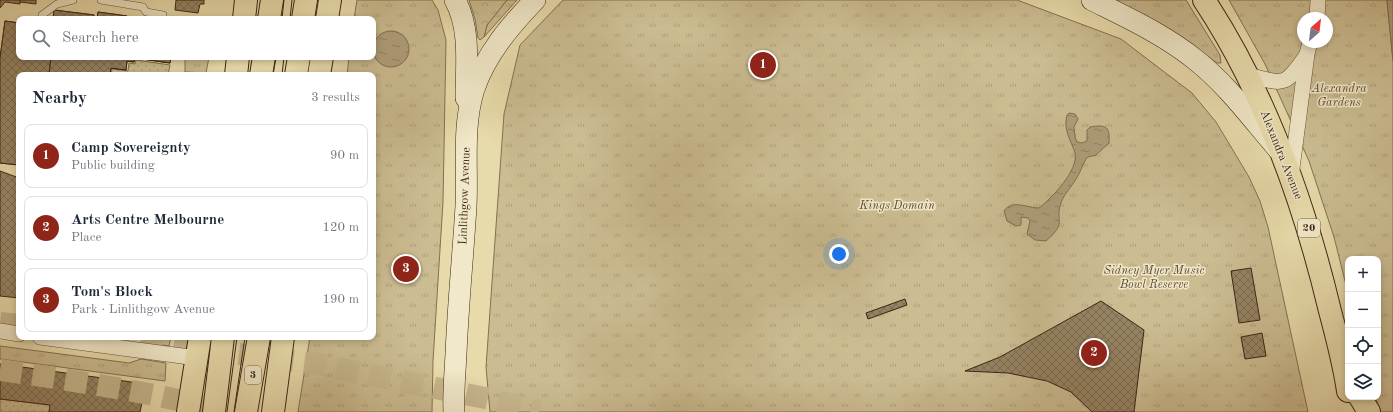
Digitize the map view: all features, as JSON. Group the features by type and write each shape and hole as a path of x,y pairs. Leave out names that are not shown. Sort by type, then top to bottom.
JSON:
{"main road":[{"path":"244,16 246,0"},
{"path":"269,16 272,0"},
{"path":"303,16 306,0"},
{"path":"327,16 330,0"},
{"name":"Alexandra Avenue","path":"1204,0 1233,47 1248,75 1291,177 1317,256 1345,372"},
{"path":"236,72 238,60"},
{"path":"262,72 264,60"},
{"path":"296,72 298,60"},
{"path":"320,72 322,60"},
{"path":"214,412 223,340"},
{"name":"3","path":"246,412 258,340"},
{"path":"273,412 283,340"},
{"path":"188,412 198,347"},
{"path":"1349,400 1350,412"},
{"path":"1362,400 1369,412"}],"street":[{"path":"455,0 465,30 467,133"},
{"name":"Linlithgow Avenue","path":"454,412 458,315 467,199 467,133 472,96 485,64 501,39 535,0"},
{"path":"1093,0 1158,34 1198,62 1222,85 1280,151"},
{"path":"1317,12 1318,0"},
{"path":"1248,75 1274,81 1285,81 1293,75 1309,48"},
{"path":"1291,177 1309,48"},
{"path":"0,331 16,334"},
{"path":"84,340 198,347"}],"lane":[{"path":"42,16 57,4 73,0"},
{"path":"101,0 144,7 146,12 163,15"}],"green space":[{"path":"357,0 432,0 438,10 446,40 443,202 433,361 432,412 298,412 310,340 376,340 376,72 347,72 349,60 376,60 376,16 354,16"},
{"path":"469,0 507,0 487,25 484,37 480,40 478,38 475,19"},
{"path":"507,0 517,0 484,37 487,25"},
{"name":"Kings Domain","path":"563,0 1017,0 1121,39 1192,93 1216,122 1249,177 1260,201 1268,227 1308,412 490,412 486,367 504,114 520,45"},
{"path":"1113,0 1186,0 1220,55 1221,63 1217,63 1162,26"},
{"name":"Alexandra Gardens","path":"1229,0 1387,0 1393,61 1393,412 1381,412 1376,400 1381,400 1381,256 1345,256 1345,281 1334,237 1309,161 1265,64"},
{"path":"136,60 170,65 169,72 112,72 112,69 128,71 129,63 135,64"},
{"path":"185,60 208,60 206,72 185,72"},
{"path":"143,340 170,340 169,346 143,342"},
{"path":"0,346 129,363 141,359 166,363 165,381 0,359"},
{"path":"0,399 50,405 49,412 0,412"}],"water":[{"path":"1387,0 1393,0 1393,61"},
{"path":"384,32 398,32 404,36 409,45 408,56 404,62 398,66 387,67 378,62 376,59 376,39"},
{"path":"1069,113 1075,114 1078,119 1074,127 1077,142 1082,143 1087,141 1087,130 1090,127 1100,126 1108,130 1109,143 1096,155 1086,159 1077,177 1062,200 1059,213 1059,225 1057,229 1046,241 1035,240 1027,234 1030,221 1028,218 1021,217 1021,225 1016,226 1007,221 1004,211 1011,205 1039,208 1057,191 1069,176 1073,168 1075,153 1066,125 1067,115"}],"building":[{"path":"0,0 20,0 20,4 5,2 0,8"},
{"path":"20,0 36,0 36,4 20,2"},
{"path":"176,0 204,0 204,4 200,4 198,13 175,10"},
{"path":"54,10 94,15 94,16 53,16"},
{"path":"54,10 94,15 94,16 53,16"},
{"path":"98,12 127,16 97,16"},
{"path":"98,12 127,16 97,16"},
{"path":"5,21 16,23 16,60 134,60 134,62 127,61 126,70 111,68 110,72 16,72 16,165 0,163 0,58"},
{"path":"5,21 16,23 16,60 51,60 49,72 16,72 16,165 0,163 0,58"},
{"path":"51,60 134,60 134,62 127,61 126,70 111,68 110,72 49,72"},
{"path":"149,60 170,60 170,63"},
{"path":"149,60 170,60 170,63"},
{"path":"0,171 16,177 16,298 0,296"},
{"path":"1251,268 1260,320 1239,323 1231,271"},
{"path":"905,299 907,305 868,319 866,313"},
{"path":"1101,301 1144,330 1134,412 1092,412 1071,392 1047,381 1008,373 965,371 1000,357"},
{"path":"1262,333 1266,356 1245,359 1241,337"},
{"path":"0,364 146,384 140,412 49,412 50,405 0,399"}],"tunnel":[{"path":"0,323 16,325"},
{"path":"131,340 317,364 490,399 539,412"},
{"path":"0,370 143,393 227,412"}],"tram line":[{"path":"282,16 284,0"},
{"path":"290,16 292,0"},
{"path":"274,72 276,60"},
{"path":"282,72 284,60"},
{"path":"227,412 237,340"},
{"path":"234,412 245,340"}],"place":[{"name":"Camp Sovereignty","path":"763,65"},
{"name":"Tom's Block","path":"406,269"},
{"name":"Arts Centre Melbourne","path":"1094,353"}],"park label":[{"name":"Sidney Myer Music Bowl Reserve","path":"1154,278"}]}
